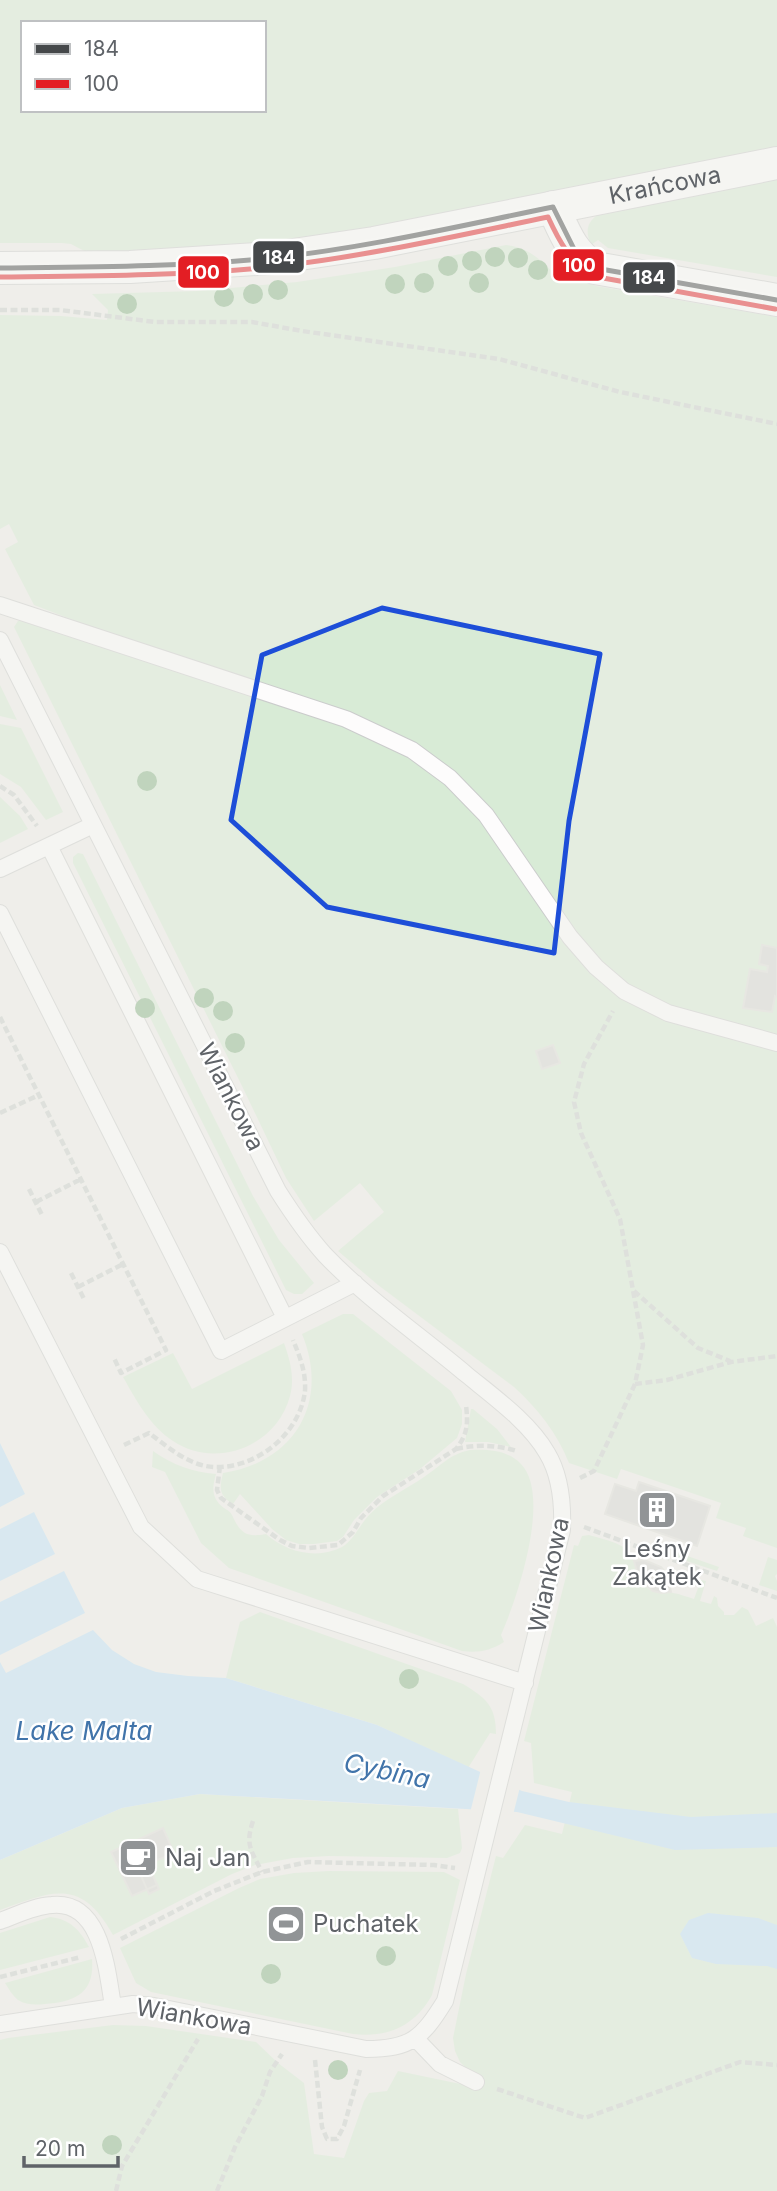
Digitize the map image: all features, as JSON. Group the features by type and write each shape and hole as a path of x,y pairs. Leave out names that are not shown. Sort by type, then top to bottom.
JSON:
{"street":[{"name":"Krańcowa","path":"0,268 130,267 273,257 374,243 777,163"},
{"path":"553,207 573,250 595,268 777,300"}],"lane":[{"path":"0,605 345,719 412,750 450,778 486,815 570,937 596,967 624,991 668,1013 777,1043"},
{"name":"Wiankowa","path":"0,640 278,1191 319,1248 355,1283 519,1418 548,1454 560,1488 563,1506 562,1530 446,2001 416,2039 401,2046 366,2049 132,2004 0,2024"},
{"path":"0,869 93,825"},
{"path":"49,846 285,1318"},
{"path":"0,914 221,1351 355,1283"},
{"path":"0,1252 141,1527 197,1579 525,1683"},
{"path":"0,1921 39,1907 61,1905 70,1907 86,1919 103,1948 113,2006"},
{"path":"416,2039 440,2064 476,2082"}],"path":[{"path":"0,310 60,310 155,322 252,322 499,359 620,392 777,424"},
{"path":"0,786 14,795 27,809 49,846"},
{"path":"594,1471 635,1384 643,1345 620,1219 581,1133 574,1102 584,1064 624,991"},
{"path":"0,1017 166,1350 121,1373 114,1358"},
{"path":"0,1114 39,1094"},
{"path":"36,1202 81,1180"},
{"path":"29,1189 42,1215"},
{"path":"78,1287 123,1264"},
{"path":"71,1273 84,1299"},
{"path":"633,1290 698,1348 731,1362"},
{"path":"104,1455 149,1433 191,1461 215,1467 244,1463 268,1451 287,1432 299,1413 305,1392 304,1366 285,1318"},
{"path":"635,1384 667,1380 731,1362 777,1356"},
{"path":"455,1365 465,1395 468,1423 464,1439 456,1449"},
{"path":"220,1466 217,1490 221,1498 280,1540 292,1546 309,1548 338,1545 353,1532 361,1518 383,1496 456,1449 469,1445 500,1447 550,1459"},
{"path":"563,1519 777,1598"},
{"path":"253,1821 248,1837 262,1872"},
{"path":"0,1977 82,1956 103,1948 214,1891 262,1872 307,1862 434,1865 477,1872"},
{"path":"217,2191 235,2147 262,2096 270,2073 293,2035"},
{"path":"312,2039 322,2127 327,2138 337,2139 344,2126 366,2049"},
{"path":"476,2082 585,2118 740,2062 777,2065"},
{"path":"116,2191 122,2166 182,2065"}],"highlighted area":[{"path":"382,608 600,654 569,821 554,953 327,907 231,820 262,655"}],"green space":[{"path":"0,0 777,0 777,150 548,192 388,227 291,242 193,251 88,253 71,244 0,243"},
{"path":"777,179 777,277 608,248 598,240 591,245 589,226 593,218 602,212"},
{"path":"506,245 528,252 555,273 572,281 577,276 596,286 777,317 777,1548 743,1536 746,1528 716,1518 721,1503 621,1469 617,1479 569,1463 546,1422 514,1387 378,1285 338,1251 384,1212 360,1183 314,1221 286,1178 14,627 21,621 97,644 94,628 34,605 5,549 18,542 9,524 0,529 0,315 107,320 108,310 92,294 197,291 297,282 395,267"},
{"path":"0,685 17,720 0,716"},
{"path":"0,724 21,728 63,812 46,820 21,787 0,774"},
{"path":"0,797 20,816 28,829 0,843"},
{"path":"78,853 83,854 253,1196 279,1240 314,1283 302,1294 286,1290 73,863 73,857"},
{"path":"343,1314 353,1314 451,1391 462,1410 462,1424 457,1438 420,1469 377,1497 354,1520 343,1537 337,1541 299,1544 286,1540 272,1529 240,1494 233,1504 228,1501 221,1491 223,1473 248,1467 270,1456 287,1442 300,1425 308,1405 312,1383 310,1359 302,1334"},
{"path":"284,1343 290,1362 292,1383 283,1413 259,1440 225,1453 190,1449 173,1441 150,1420 123,1377 173,1353 192,1389"},
{"path":"471,1409 497,1429 511,1447 488,1442 465,1442"},
{"path":"470,1450 497,1451 516,1459 530,1479 533,1499 529,1548 523,1574 501,1635 504,1642 473,1652 462,1651 229,1568 201,1543 165,1472 152,1467 153,1451 183,1467 216,1474 213,1488 215,1497 244,1532 253,1535 266,1534 283,1545 302,1552 322,1553 342,1547 376,1508 451,1458"},
{"path":"589,1535 616,1543 628,1550 639,1579 649,1589 694,1599 701,1580 706,1581 700,1601 711,1604 714,1596 724,1615 734,1615 742,1607 748,1610 756,1626 773,1618 777,1627 777,2191 0,2191 0,2040 8,2038 113,2025 146,2026 256,2042 304,2083 314,2154 344,2158 364,2101 369,2093 387,2091 398,2071 475,2087 468,2070 455,2051 453,2038 496,1856 503,1858 525,1825 562,1834 572,1792 534,1783 531,1743 524,1741 574,1545 578,1546 582,1536"},
{"path":"673,1551 719,1567 717,1571 671,1556"},
{"path":"768,1557 777,1560 777,1591 759,1585"},
{"path":"260,1612 463,1684 478,1694 492,1710 496,1734 490,1733 468,1768 377,1725 226,1678 240,1622"},
{"path":"200,1794 458,1809 462,1848 460,1853 447,1858 329,1856 293,1858 255,1865 113,1935 101,1916 89,1904 64,1894 50,1894 0,1910 0,1860 122,1808"},
{"path":"329,1871 444,1872 460,1880 432,1995 417,2015 399,2028 378,2034 353,2034 151,1992 136,1983 120,1948 260,1879"},
{"path":"50,1917 74,1926 89,1947 0,1970 0,1933"},
{"path":"92,1959 92,1971 86,1988 81,1994 65,2001 24,2003 16,1998 5,1983"}],"water":[{"path":"0,1443 25,1494 0,1507"},
{"path":"34,1512 55,1554 0,1581 0,1529"},
{"name":"Lake Malta","path":"64,1571 85,1613 0,1655 0,1602"},
{"name":"Cybina","path":"93,1630 112,1650 134,1664 156,1672 226,1678 377,1725 522,1791 569,1802 691,1817 777,1813 777,1847 675,1850 517,1812 200,1794 122,1808 0,1860 0,1662 6,1673"},
{"path":"708,1913 758,1918 777,1925 777,1969 767,1966 716,1964 692,1958 680,1934 689,1920"}],"pier":[{"path":"481,1769 520,1787 513,1815 470,1813"}],"building":[{"path":"762,945 777,948 777,997 775,996 772,1012 743,1008 750,969 767,972 768,966 759,964"},
{"path":"553,1045 560,1063 542,1069 536,1051"},
{"name":"Leśny Zakątek","path":"639,1482 710,1506 697,1546 605,1514 615,1484 636,1491"},
{"path":"644,1560 661,1567 667,1574 671,1592 653,1591 639,1579 634,1561"},
{"name":"Naj Jan","path":"163,1828 174,1853 148,1864 157,1885 132,1896 111,1852"},
{"path":"148,1864 159,1889 149,1894 138,1869"}],"transit line":[{"name":"184","path":"553,207 574,249 595,268 777,300"},
{"name":"184","path":"0,268 169,265 271,258 377,242 553,207"},
{"name":"100","path":"0,277 169,274 271,267 375,252 548,217 566,250 577,264 592,276 775,309"}],"place":[{"name":"Leśny Zakątek","path":"657,1510"},
{"name":"Naj Jan","path":"138,1858"},
{"name":"Puchatek","path":"286,1924"}]}
